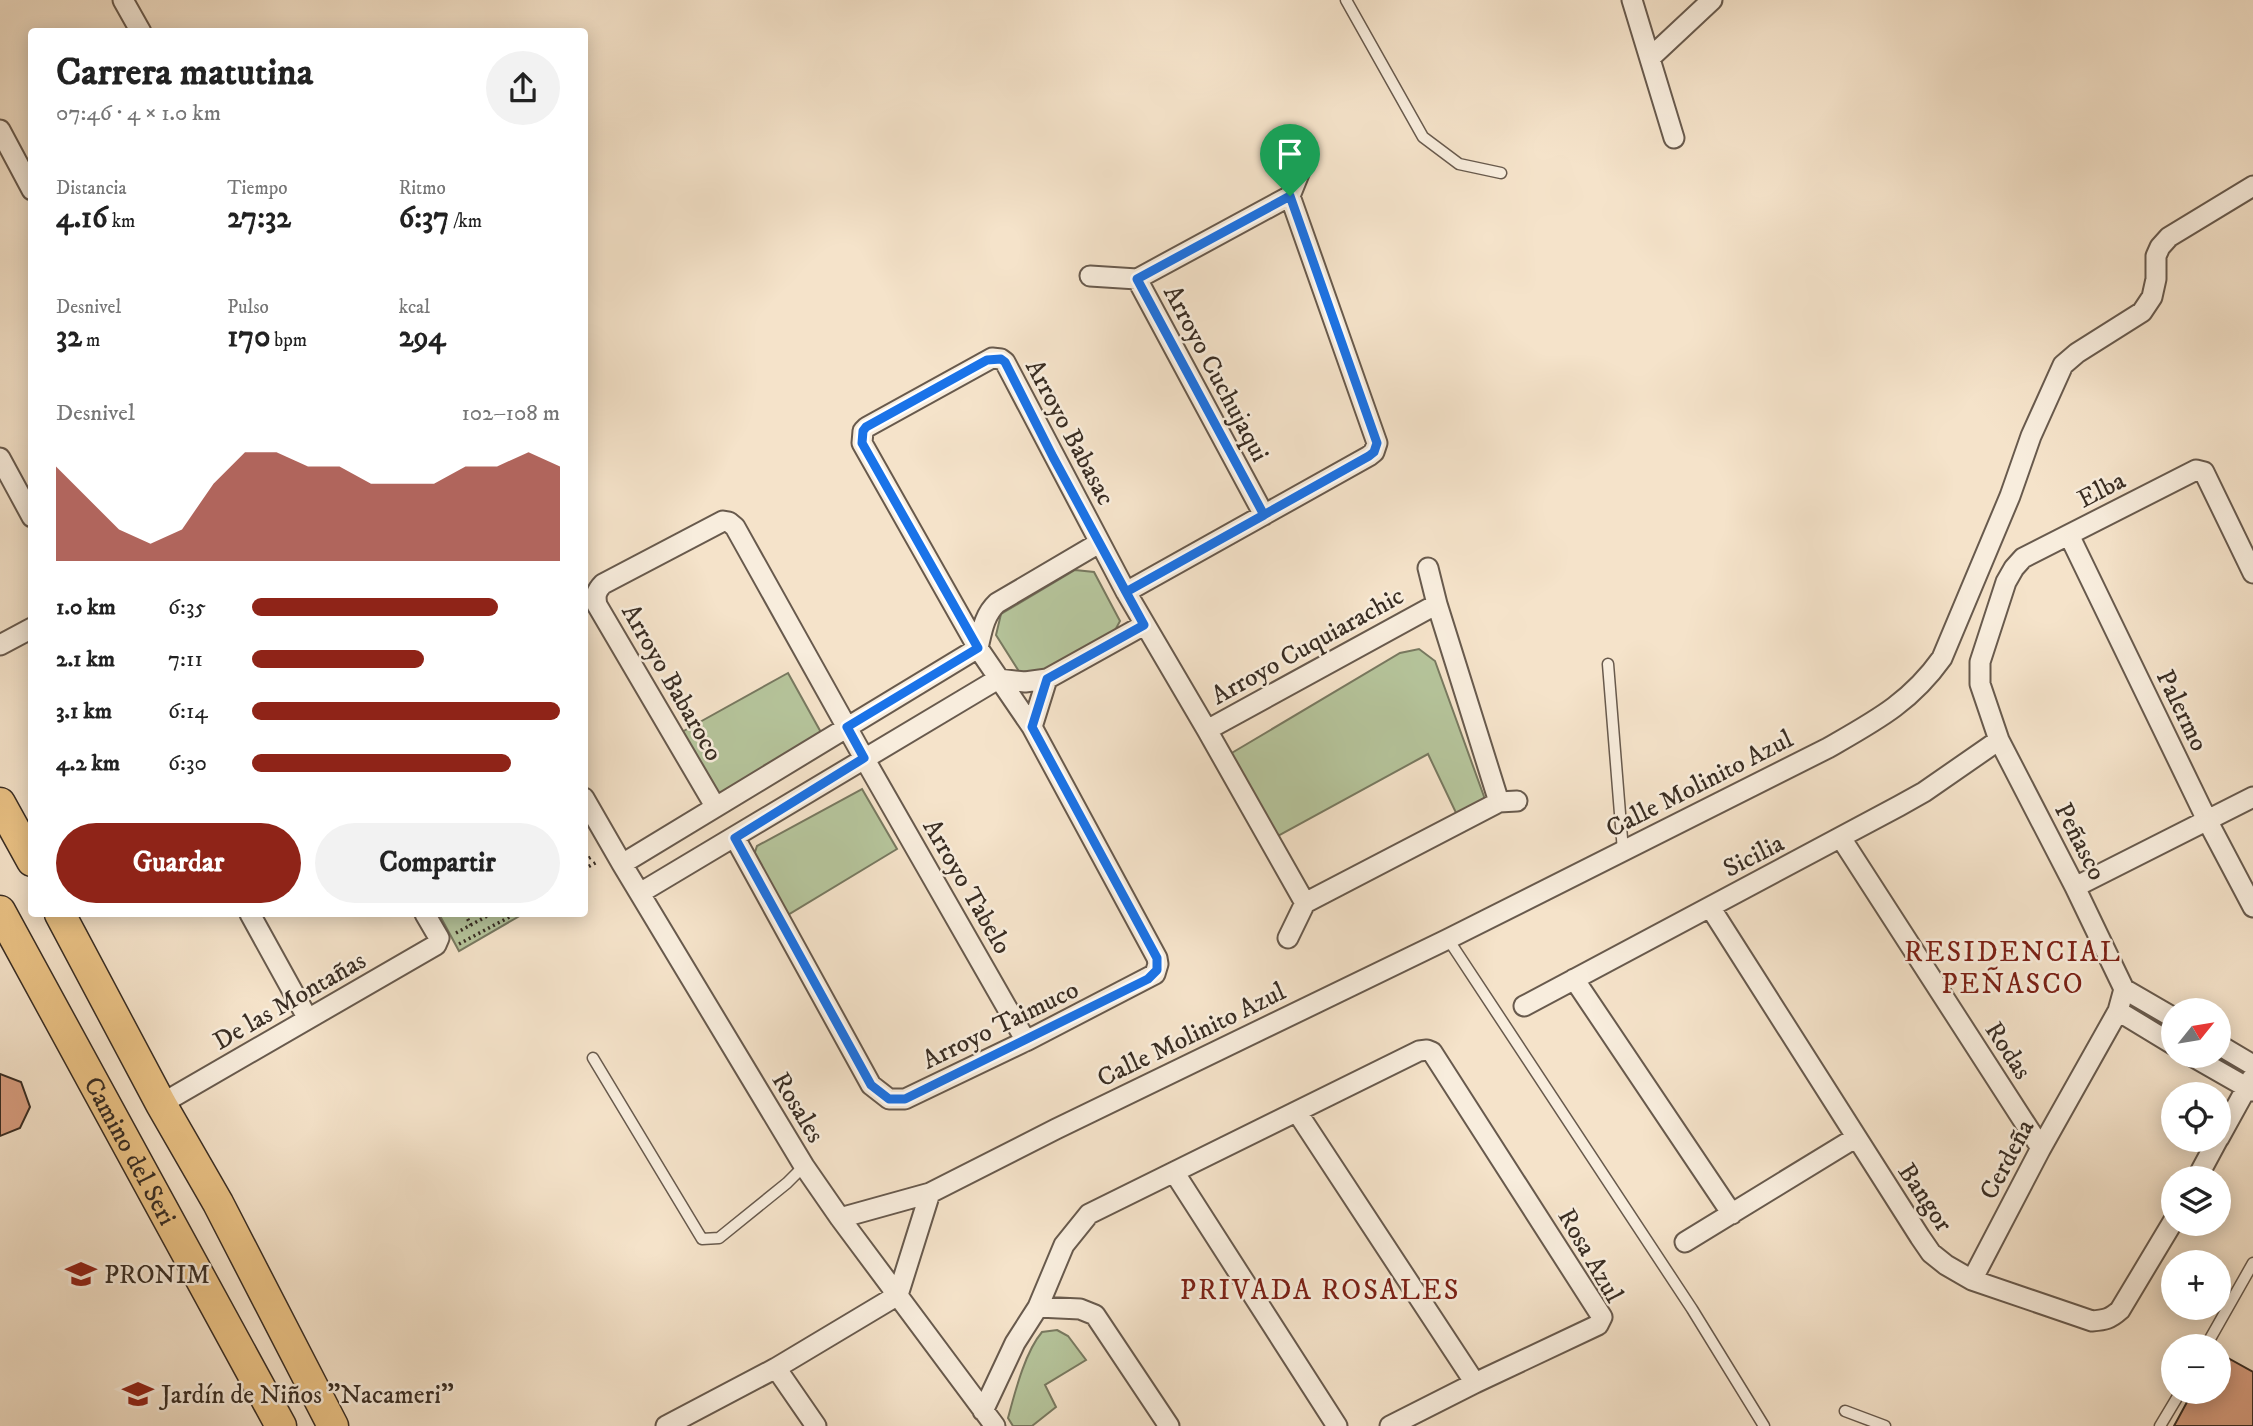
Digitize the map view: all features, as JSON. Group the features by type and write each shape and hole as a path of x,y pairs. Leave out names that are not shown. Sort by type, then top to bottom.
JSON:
{"main road":[{"path":"0,803 28,854"},
{"name":"Camino del Seri","path":"62,917 161,1104 218,1203 333,1426"},
{"name":"Camino del Seri","path":"3,924 281,1426"},
{"path":"251,1375 270,1426"}],"street":[{"path":"123,0 139,28"},
{"path":"1632,0 1674,138"},
{"path":"1650,58 1713,0"},
{"path":"0,130 28,182"},
{"path":"1126,592 1374,452 1377,443 1290,196 1307,154"},
{"name":"Calle Molinito Azul","path":"840,1217 930,1193 1448,939 1828,748 1904,701 1926,681 1942,658 2010,496 2031,436 2063,366 2077,353 2142,312 2152,297 2156,279 2156,256 2169,237 2253,186"},
{"name":"Arroyo Cuchujaqui","path":"1264,515 1137,279 1290,196"},
{"path":"1090,276 1137,279"},
{"name":"Arroyo Babasac","path":"978,648 862,443 866,427 987,360 1001,359 1005,362 1126,592"},
{"path":"0,458 28,510"},
{"name":"Elba","path":"1980,662 2006,582 2022,558 2200,469 2204,472 2253,573"},
{"name":"Arroyo Babaroco","path":"715,806 597,605 597,590 603,584 716,524 729,523 735,527 847,727"},
{"name":"Palermo","path":"2069,535 2207,820 2253,907"},
{"path":"622,864 978,648 989,610 1099,542"},
{"path":"1427,568 1437,604"},
{"name":"Arroyo Cuquiarachic","path":"1126,592 1305,903 1508,801 1437,604 1207,730"},
{"path":"640,893 998,679 1025,682 1047,679 1144,625"},
{"path":"0,645 28,630"},
{"name":"Arroyo Taimuco","path":"735,838 871,1085 889,1099 905,1099 1026,1041 1155,974 1158,964 1032,727 978,648"},
{"name":"Peñasco","path":"1980,662 1980,684 1999,740 2124,989"},
{"path":"1032,727 1047,679"},
{"name":"Arroyo Tabelo","path":"847,727 1026,1041"},
{"name":"Sicilia","path":"1524,1006 1924,792 1999,740"},
{"path":"2075,887 2253,797"},
{"name":"Rosales","path":"588,805 804,1166 989,1418"},
{"name":"Rodas","path":"1841,838 2041,1148"},
{"path":"1288,938 1305,903"},
{"name":"Bangor","path":"1710,906 1855,1138 1931,1253 1946,1265 1972,1280 2092,1321 2111,1319 2120,1310 2164,1236"},
{"path":"252,917 308,1019"},
{"path":"427,917 447,941"},
{"name":"De las Montañas","path":"161,1104 436,944 447,941"},
{"path":"1574,979 1732,1214"},
{"path":"2124,989 2161,1010"},
{"name":"Cerdeña","path":"1972,1280 2041,1148 2118,1011 2124,989"},
{"path":"2118,1011 2161,1037"},
{"name":"Rosa Azul","path":"1297,1112 1419,1051 1432,1052 1602,1317 1598,1325 1390,1426"},
{"path":"2231,1052 2253,1065"},
{"path":"2216,1068 2251,1085 2231,1119"},
{"path":"989,1418 1015,1343 1038,1307 1064,1245 1089,1214 1297,1112 1475,1383"},
{"path":"1685,1242 1855,1138"},
{"path":"1174,1172 1337,1426"},
{"path":"666,1426 776,1368 898,1295 930,1193"},
{"path":"1038,1307 1080,1309 1095,1315 1169,1426"},
{"path":"776,1368 816,1426"}],"lane":[{"path":"1346,0 1423,137 1459,164 1501,173"},
{"path":"1608,664 1623,851"},
{"path":"1448,939 1692,1310 1764,1426"},
{"path":"593,1058 702,1239 719,1238 787,1184 804,1166"},
{"path":"2213,1334 2253,1263"},
{"path":"2160,1426 2173,1404"},
{"path":"1846,1411 1885,1426"}],"path":[{"path":"588,859 593,856"},
{"path":"588,867 597,862"},
{"path":"467,917 471,925"},
{"path":"447,941 482,917"},
{"path":"447,941 507,917"}],"green space":[{"path":"1075,570 1094,572 1120,621 1112,636 1041,679 1020,673 996,635 1001,614"},
{"path":"1419,649 1435,661 1486,802 1459,819 1428,754 1278,836 1230,754 1400,653"},
{"path":"788,673 823,736 719,798 680,733"},
{"path":"862,789 897,849 786,916 753,858 757,846"},
{"path":"441,917 518,917 459,951"},
{"path":"1057,1330 1068,1336 1086,1360 1045,1385 1056,1407 1032,1426 1013,1426 1008,1418 1030,1350 1042,1332"}],"building":[{"path":"0,1074 21,1082 30,1107 20,1128 0,1136"},
{"path":"2231,1360 2253,1372 2253,1426 2174,1426 2186,1404 2231,1404"}],"place":[{"name":"PRONIM","path":"81,1274"},
{"name":"Jardín de Niños \"Nacameri\"","path":"138,1394"}],"district":[{"name":"RESIDENCIAL PEÑASCO","path":"2013,967"},
{"name":"PRIVADA ROSALES","path":"1320,1289"}],"route":[{"path":"1290,196 1137,279 1264,515 1195,554 1126,592 1144,625 1047,679 1032,727 1157,958 1157,970 1148,979 1026,1041 905,1099 889,1099 871,1085 735,838 864,758 847,727 978,648 862,443 863,431 987,360 1001,359 1005,362 1126,592 1264,515 1369,456 1376,448 1377,443 1290,196"}]}
